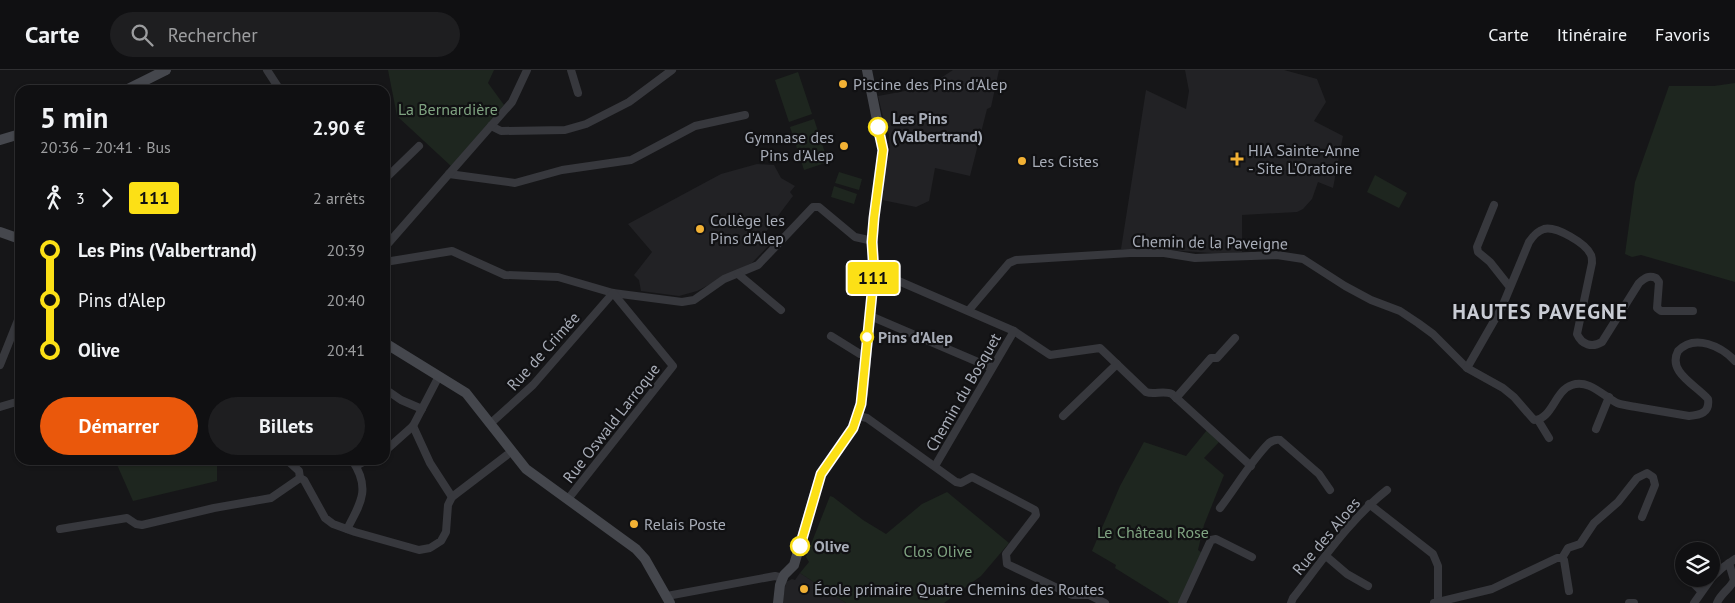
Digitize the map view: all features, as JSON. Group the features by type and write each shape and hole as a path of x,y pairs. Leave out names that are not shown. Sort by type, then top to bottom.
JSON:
{"main road":[{"path":"136,85 166,70"},
{"path":"863,70 873,105"},
{"path":"778,603 780,585 783,578 794,565 821,474 853,428 858,416 863,393 874,273 872,242 883,150 867,70"},
{"path":"0,140 15,136"},
{"path":"0,232 15,237"},
{"path":"390,346 466,393 526,469 636,549 646,559 669,600"}],"street":[{"path":"267,70 277,85"},
{"path":"390,241 512,102 527,70"},
{"path":"571,70 578,94"},
{"path":"491,126 501,131 566,130 586,124 629,102 672,70"},
{"path":"449,174 515,183 562,170 631,160 695,126 745,115"},
{"path":"390,173 419,146"},
{"path":"1494,206 1477,247 1478,252 1490,262 1509,286"},
{"path":"390,261 452,251 505,275 558,277 613,293 682,302 694,300 724,279 758,265 813,207 819,207 827,212 855,237 872,242"},
{"path":"1467,368 1502,307 1528,242 1542,229 1557,230 1578,241 1591,254 1592,263 1577,334 1581,341 1588,345 1597,345 1602,342 1639,283 1644,278 1650,276 1656,278 1659,282 1657,308 1661,311 1693,311"},
{"name":"Chemin de la Paveigne","path":"969,310 1009,263 1016,260 1164,253 1195,258 1277,255 1303,259 1371,300 1400,311 1433,334 1467,368 1503,388 1514,397 1531,419 1538,420 1549,438"},
{"path":"874,273 887,276 969,310 1014,331 1050,355 1100,348 1146,392 1151,394 1168,392 1176,398 1251,466"},
{"path":"738,274 781,310"},
{"name":"Rue de Crimée","path":"491,423 533,385 613,293"},
{"name":"Rue Oswald Larroque","path":"568,499 673,366 613,293"},
{"path":"869,317 992,368"},
{"path":"0,365 15,328"},
{"name":"Chemin du Bosquet","path":"935,466 1014,331"},
{"path":"831,336 860,354 866,354"},
{"path":"1176,398 1212,358 1217,358 1235,338"},
{"path":"1538,420 1544,417 1563,390 1571,385 1580,383 1593,387 1618,404 1689,416 1704,414 1708,407 1708,399 1678,371 1676,361 1678,351 1688,345 1707,343 1726,351 1735,361"},
{"path":"1063,416 1116,364"},
{"path":"390,447 413,426 439,376"},
{"path":"390,392 401,400 422,409"},
{"path":"1596,429 1609,397"},
{"path":"0,407 15,403"},
{"path":"858,416 867,418 956,482 961,484 972,477 1035,510 1036,515 1006,554 1007,564 1072,595 1089,595 1106,603"},
{"path":"413,426 430,463 452,497"},
{"path":"1220,508 1270,442 1275,440 1280,440 1319,474 1330,490"},
{"path":"292,465 299,471 300,478 304,480 325,518 333,524 419,550 430,548 441,541 446,532 448,505 452,497 506,455"},
{"path":"347,529 352,516 362,503 361,478 355,465"},
{"path":"1562,558 1568,548 1580,544 1594,523 1618,502 1637,478 1647,473 1654,477 1655,485 1642,517"},
{"path":"60,529 127,518 136,524 142,525 214,508 271,498 300,478"},
{"name":"Rue des Aloes","path":"1291,603 1326,556 1369,504 1388,490"},
{"path":"1369,504 1433,554 1438,566 1436,602 1492,589 1557,558 1562,558"},
{"path":"1182,603 1211,540 1216,539 1252,557"},
{"path":"1326,556 1347,574 1368,586"},
{"path":"1562,558 1564,560 1569,591"},
{"path":"1720,571 1732,561"},
{"path":"1717,603 1720,596 1732,585 1734,580 1732,561"},
{"path":"669,600 775,576 783,578"},
{"path":"1697,587 1701,591"},
{"path":"1694,603 1704,587"},
{"path":"1629,603 1634,603"}],"shaded area":[{"path":"953,70 999,70 991,107 987,109 970,176 935,168 929,201 916,207 882,200 886,162 890,152 889,135 878,96 927,87"},
{"name":"HIA Sainte-Anne - Site L'Oratoire","path":"1185,70 1284,70 1317,79 1326,102 1314,121 1343,136 1333,188 1318,182 1312,199 1303,209 1297,212 1242,215 1242,252 1225,254 1155,249 1121,249 1146,90 1186,109 1189,91"},
{"name":"Collège les Pins d'Alep","path":"757,164 774,165 781,178 795,186 790,192 793,196 765,233 774,240 752,263 697,291 679,296 641,291 639,280 634,275 652,252 628,224 721,174"},
{"name":"École primaire Quatre Chemins des Routes","path":"800,573 846,603 782,603 786,582 792,579 795,580"}],"green space":[{"name":"La Bernardière","path":"388,70 494,70 488,83 504,105 451,166 397,116"},
{"path":"798,72 812,114 789,122 775,80"},
{"path":"1735,83 1735,282 1641,255 1632,257 1625,254 1635,182 1669,86 1714,86"},
{"path":"814,119 828,162 804,170 790,127"},
{"path":"839,172 862,179 859,190 835,183"},
{"path":"1375,175 1407,193 1399,208 1367,192"},
{"path":"834,186 857,194 854,204 831,197"},
{"name":"Le Château Rose","path":"1207,430 1219,442 1204,458 1224,475 1204,525 1198,550 1202,553 1179,603 1169,603 1115,568 1116,565 1092,551 1120,486 1144,442 1186,456"},
{"path":"117,465 217,465 217,481 133,501"},
{"name":"Clos Olive","path":"947,492 1009,543 981,576 944,603 846,603 800,573 809,562 806,557 830,496 886,534 922,504"}],"bus line":[{"name":"111","path":"800,546 821,474 853,428 861,404 874,273 872,242 874,218 883,150 878,127"}],"place":[{"name":"Piscine des Pins d'Alep","path":"843,84"},
{"name":"Les Pins (Valbertrand)","path":"878,127"},
{"name":"Gymnase des Pins d'Alep","path":"844,146"},
{"name":"HIA Sainte-Anne - Site L'Oratoire","path":"1237,159"},
{"name":"Les Cistes","path":"1022,161"},
{"name":"Collège les Pins d'Alep","path":"700,229"},
{"name":"Pins d'Alep","path":"867,337"},
{"name":"Relais Poste","path":"634,524"},
{"name":"Olive","path":"800,546"},
{"name":"École primaire Quatre Chemins des Routes","path":"804,589"}],"district":[{"name":"HAUTES PAVEGNE","path":"1540,311"}]}
